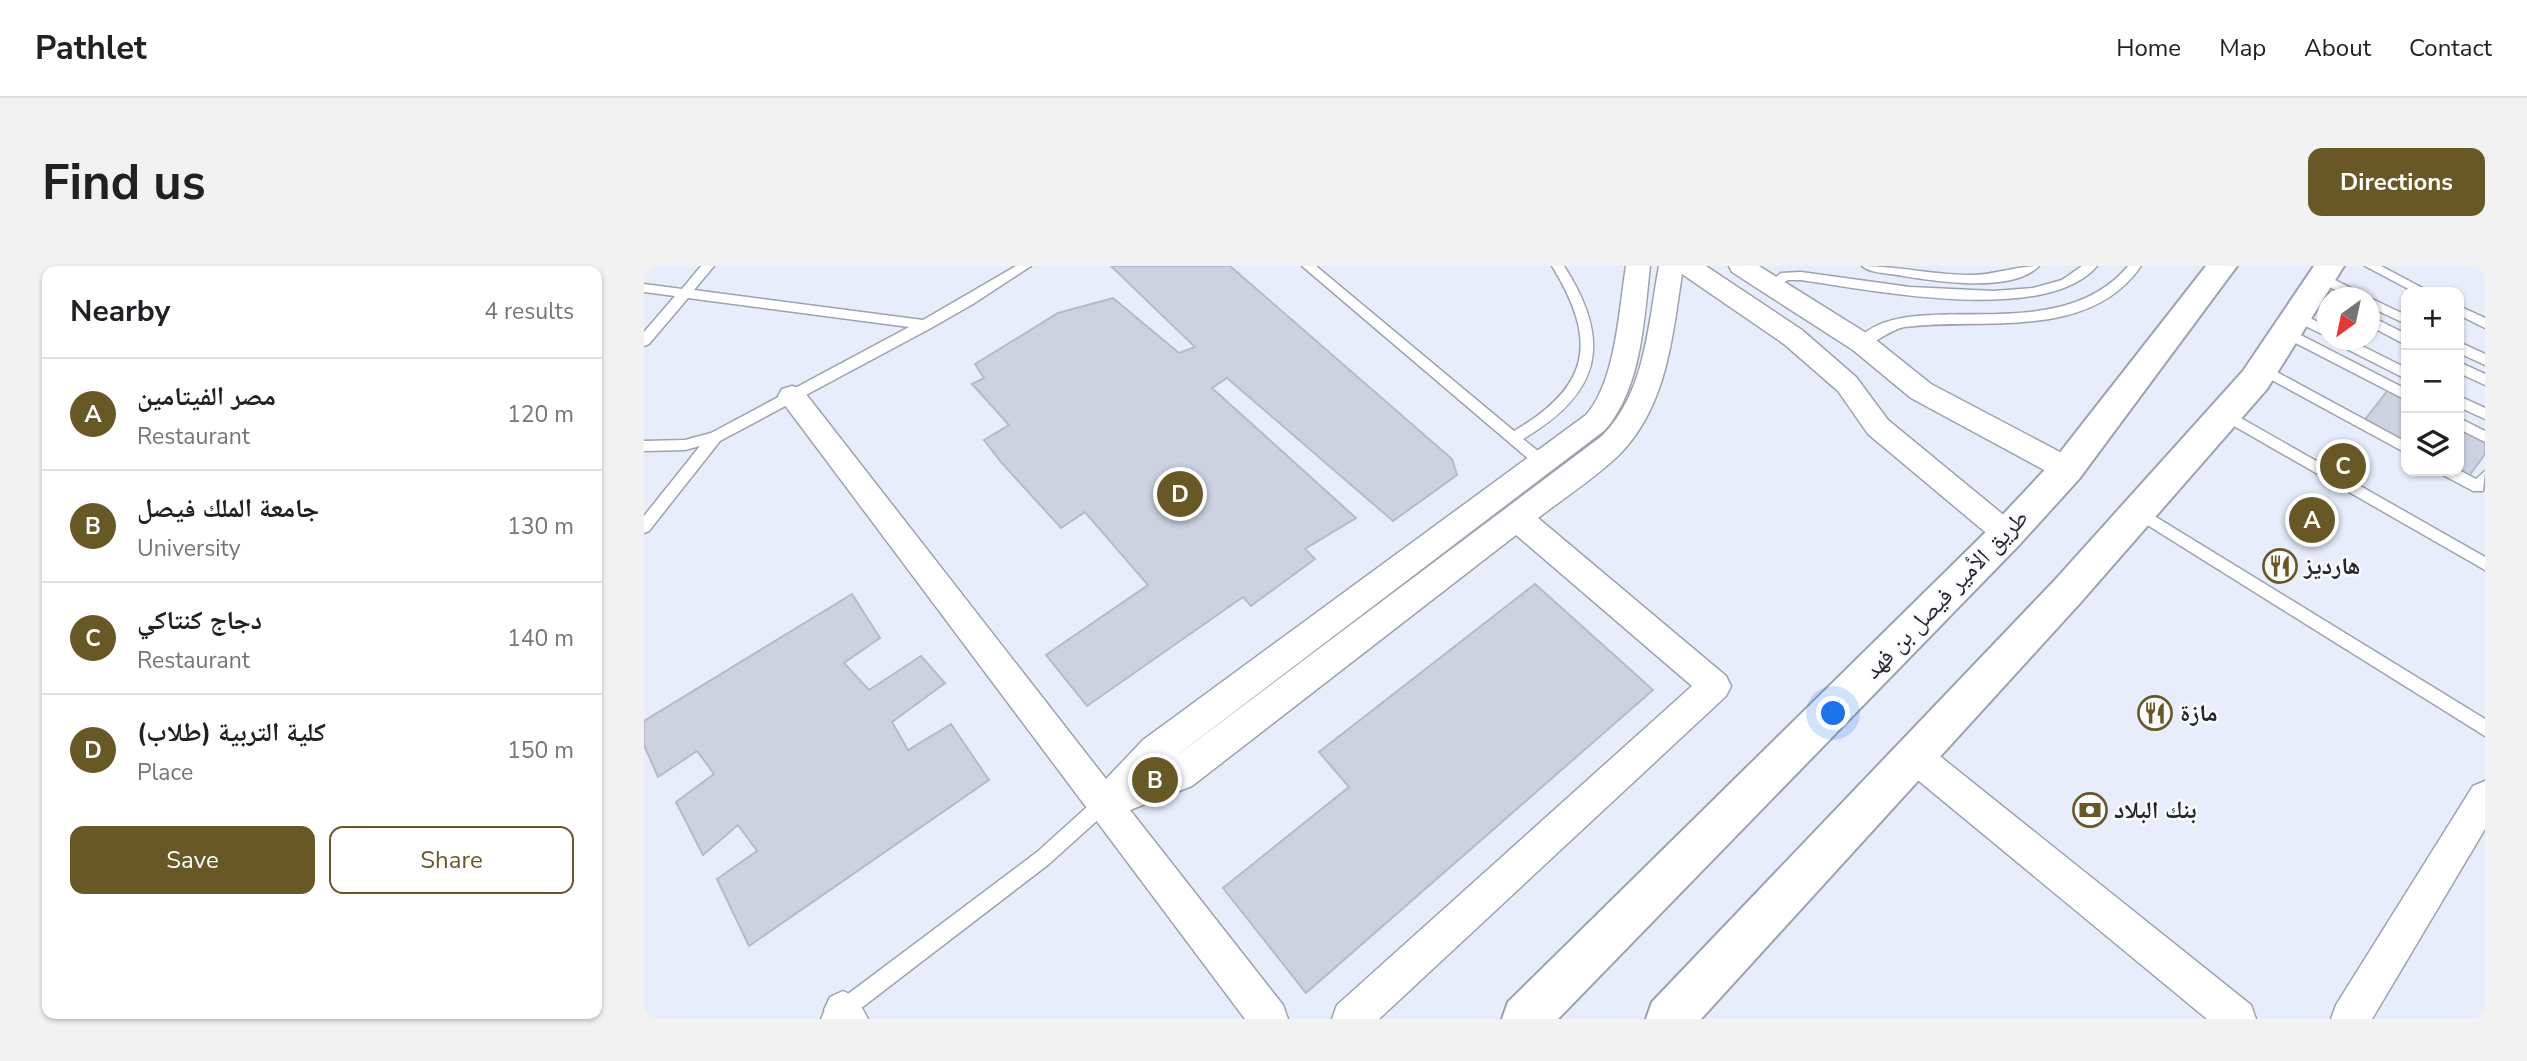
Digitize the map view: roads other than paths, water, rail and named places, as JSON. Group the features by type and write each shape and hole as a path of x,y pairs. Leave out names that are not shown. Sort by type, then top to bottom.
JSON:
{"main road":[{"name":"طريق الأمير فيصل بن فهد","path":"1525,1019 2007,534 2067,469 2222,266"},
{"path":"1669,1019 2138,512 2262,369 2311,297"}],"street":[{"path":"1104,803 1155,751 1583,435 1602,414 1620,365 1638,266"},
{"path":"1104,803 1180,775 1606,450 1630,424 1652,369 1671,266"},
{"path":"1688,266 1793,337 1847,384 1878,427 2007,534"},
{"path":"1741,266 1862,343 1921,391 2067,469"},
{"path":"1744,305 1772,285"},
{"path":"1825,365 1834,351 1862,343"},
{"path":"792,396 1269,1019"},
{"path":"1351,1019 1715,686 1517,518"},
{"path":"1914,756 2237,1019"},
{"path":"2350,1019 2485,797"}],"lane":[{"path":"644,341 708,266"},
{"path":"644,446 685,445 715,437 926,325 1025,266"},
{"path":"1307,266 1543,463"},
{"path":"1513,438 1554,412 1572,394 1583,370 1587,345 1584,316 1573,288 1558,266"},
{"path":"1868,266 1975,280 2003,279 2032,266"},
{"path":"1772,285 1786,276 1801,276 1914,292 1972,296 2021,294 2055,285 2091,266"},
{"path":"1862,343 1880,328 1899,321 2024,318 2071,310 2113,289 2135,266"},
{"path":"2371,266 2414,287"},
{"path":"644,288 926,325"},
{"path":"2311,297 2401,390"},
{"path":"2380,307 2401,318"},
{"path":"2464,312 2485,323"},
{"path":"2380,326 2401,337"},
{"path":"2359,350 2401,371"},
{"path":"2464,350 2485,360"},
{"path":"2262,369 2401,445"},
{"path":"2464,370 2485,380"},
{"path":"2464,404 2485,414"},
{"path":"2225,414 2485,564"},
{"path":"2464,426 2485,437"},
{"path":"644,527 715,437"},
{"path":"2457,476 2478,487 2485,477"},
{"path":"2138,512 2485,728"},
{"path":"841,1016 1044,858 1104,803"}],"place":[{"name":"دجاج كنتاكي","path":"2343,466"},
{"name":"(كلية التربية (طلاب","path":"1180,494"},
{"name":"مصر الفيتامين","path":"2312,520"},
{"name":"هارديز","path":"2280,566"},
{"name":"مازة","path":"2155,713"},
{"name":"جامعة الملك فيصل","path":"1155,780"},
{"name":"بنك البلاد","path":"2090,810"}]}
